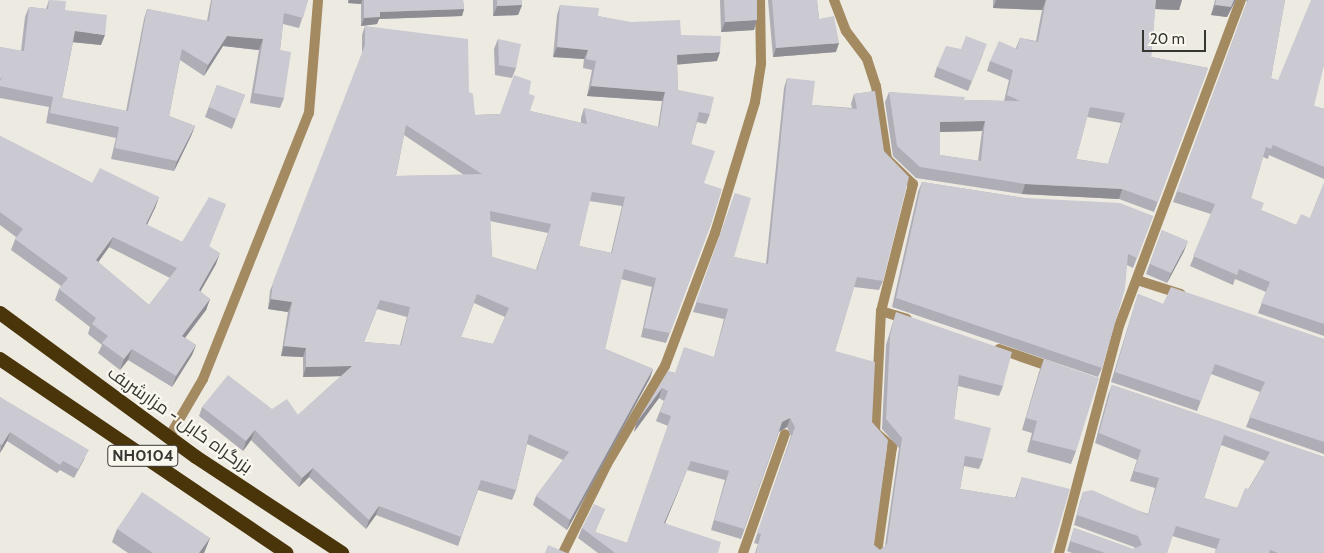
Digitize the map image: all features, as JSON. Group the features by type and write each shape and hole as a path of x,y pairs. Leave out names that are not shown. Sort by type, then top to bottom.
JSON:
{"highway":[{"name":"بزرگراه کابل - مزارشریف","path":"0,313 169,438 342,553"},
{"name":"NH0104","path":"0,359 286,553"}],"street":[{"path":"169,438 203,380 309,113 318,0"},
{"path":"563,553 611,456 665,366 715,233 756,102 762,63 760,0"},
{"path":"834,0 846,32 867,59 876,86 887,159 918,185 881,310 875,432 892,447 877,553"},
{"path":"1059,553 1069,530 1103,384 1137,280 1241,0"},
{"path":"1143,216 1160,222"},
{"path":"1137,280 1193,298"},
{"path":"881,310 916,322"},
{"path":"986,344 1067,372"},
{"path":"743,553 785,434"}],"building":[{"path":"49,0 66,1 65,10 107,15 105,35 75,31 62,98 128,111 147,9 209,21 212,0 308,0 303,18 284,13 280,50 291,52 284,98 254,93 263,39 227,36 208,65 182,49 169,116 195,126 177,161 115,148 119,127 50,113 53,97 0,86 3,76 0,79 0,47 24,51 29,7 48,9"},
{"path":"364,0 463,0 464,9 380,12 380,17 364,18"},
{"path":"497,0 522,0 522,5 497,6"},
{"path":"724,0 757,0 757,20 725,22"},
{"path":"772,0 817,0 819,19 834,16 839,43 776,48"},
{"path":"1046,0 1156,0 1151,57 1208,68 1158,202 1122,189 1025,184 920,167 897,146 889,92 965,97 964,100 1020,101 1007,95 1013,70 990,61 999,41 1017,49 1020,38 1038,42","holes":["1090,107 1125,113 1108,164 1076,159","985,121 981,161 940,155 940,122"]},
{"path":"1216,0 1234,0 1231,7 1215,5"},
{"path":"1248,0 1285,0 1271,78 1278,80 1311,0 1324,0 1324,65 1314,106 1324,109 1324,167 1273,145 1271,149 1266,147 1251,198 1264,203 1261,210 1296,225 1301,214 1310,218 1324,183 1324,324 1261,303 1270,282 1239,269 1237,275 1193,256 1215,204 1177,191"},
{"path":"560,5 599,8 598,16 631,22 680,20 681,35 721,36 720,52 677,55 678,90 714,97 710,114 699,112 691,144 715,151 704,183 722,189 670,333 644,328 656,278 624,269 605,349 653,369 570,520 536,496 569,452 529,434 516,490 481,480 461,537 379,506 369,520 313,468 302,478 255,430 246,441 202,407 228,375 272,409 287,399 298,415 352,366 306,367 306,348 284,346 292,302 271,299 273,282 365,45 365,26 468,39 469,92 473,94 475,115 500,114 514,75 531,81 529,94 535,96 530,111 587,124 584,108 659,127 665,92 591,86 596,61 586,59 588,50 557,47","holes":["406,125 482,174 396,176","592,192 625,197 612,253 579,246","490,211 551,224 537,270 492,257","477,294 509,308 493,344 461,337","380,300 410,307 401,345 364,342"]},
{"path":"966,36 987,44 972,81 937,67 946,46 961,49"},
{"path":"498,39 521,44 516,68 499,65"},
{"path":"787,78 815,81 812,105 857,109 854,94 875,91 884,151 909,177 883,281 857,277 835,351 875,362 872,422 888,440 874,545 880,550 887,544 902,438 886,419 890,335 896,312 1012,352 1003,386 959,375 954,419 991,428 983,459 965,456 960,489 1016,498 1022,477 1070,489 1051,553 756,553 761,534 757,533 795,427 790,418 782,422 744,529 714,520 729,471 691,461 664,523 721,542 718,553 615,553 582,528 594,504 605,509 595,532 627,543 671,416 660,412 668,391 662,388 637,422 668,371 675,373 684,347 714,357 728,309 696,302 735,193 751,198 734,257 768,264"},
{"path":"217,85 245,95 236,119 209,107"},
{"path":"0,136 92,183 100,168 159,197 146,224 182,242 209,197 226,204 209,246 220,253 199,290 210,299 182,336 196,345 176,376 132,349 124,359 102,343 108,336 92,324 96,318 59,289 68,278 15,239 23,229 0,212","holes":["113,237 177,268 149,305 96,260"]},
{"path":"922,182 1024,198 1120,203 1153,216 1137,258 1128,254 1125,289 1102,368 896,298"},
{"path":"1162,230 1188,241 1171,273 1150,264"},
{"path":"1171,287 1324,339 1324,442 1249,417 1265,382 1215,364 1201,401 1115,372 1138,294 1163,304"},
{"path":"1044,359 1099,378 1076,451 1032,440 1037,421 1026,418"},
{"path":"1112,385 1324,457 1324,553 1278,553 1270,550 1269,553 1215,553 1220,539 1176,526 1167,553 1105,553 1070,541 1074,528 1133,549 1142,545 1138,536 1077,515 1083,492 1092,490 1148,515 1159,478 1134,471 1141,450 1099,433","holes":["1224,435 1270,452 1249,489 1245,488 1237,508 1204,498"]},
{"path":"0,397 89,450 78,469 63,461 60,465 10,432 2,445 0,444"},
{"path":"142,492 210,538 199,553 153,553 117,529"},
{"path":"548,545 567,553 545,553"}]}
